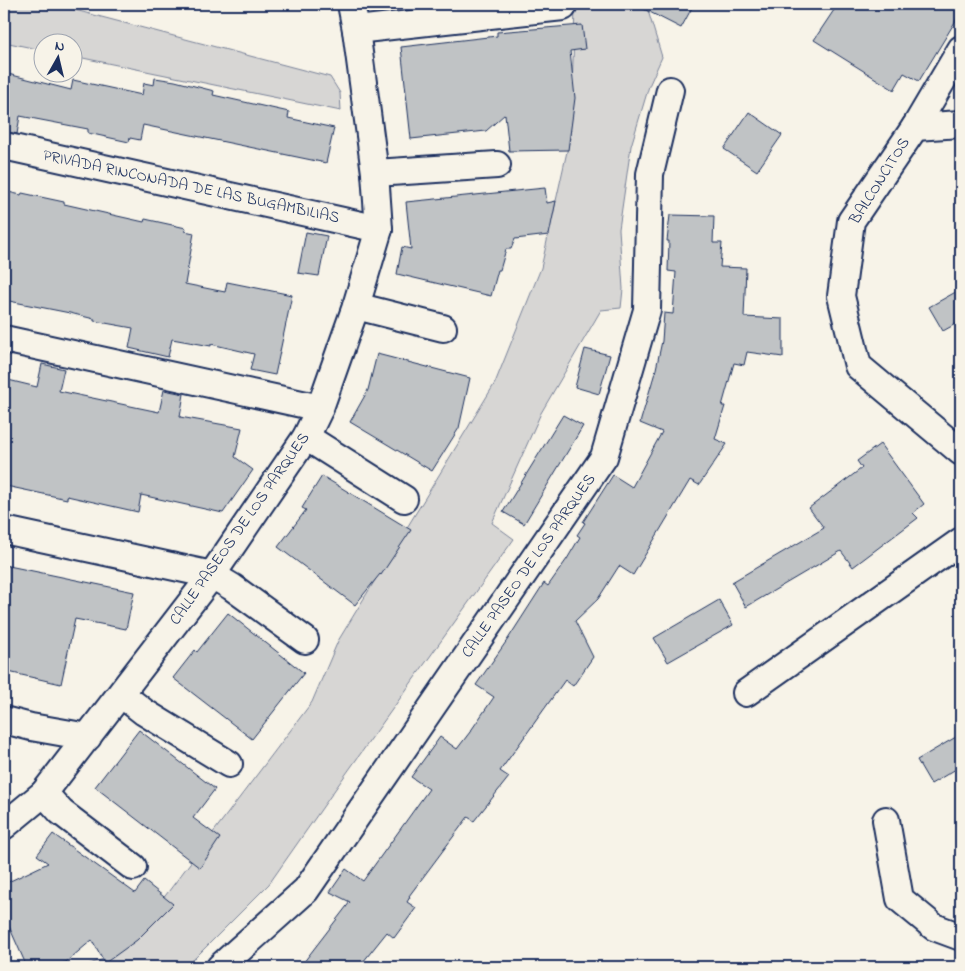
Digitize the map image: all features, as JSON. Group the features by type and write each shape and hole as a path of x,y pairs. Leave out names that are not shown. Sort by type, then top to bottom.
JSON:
{"street":[{"name":"CALLE PASEOS DE LOS PARQUES","path":"4,826 44,793 212,575 306,437 320,408 356,306 379,229 375,173 351,4"},
{"path":"356,30 563,7"},
{"name":"BALCONCITOS","path":"961,49 915,127 851,221 841,296 858,366 961,452"},
{"name":"CALLE PASEO DE LOS PARQUES","path":"220,967 306,890 604,457 647,310 650,174 670,90"},
{"path":"915,127 961,124"},
{"name":"PRIVADA RINCONADA DE LAS BUGAMBILIAS","path":"4,146 379,229"},
{"path":"375,173 497,165"},
{"path":"356,306 443,328"},
{"path":"4,339 320,408"},
{"path":"306,437 404,499"},
{"path":"4,530 212,575 232,587 305,640"},
{"path":"746,693 961,541"},
{"path":"121,694 144,712 229,764"},
{"path":"4,720 31,727 88,737"},
{"path":"44,793 61,812 133,867"},
{"path":"886,820 900,898 934,927 961,937"}],"shaded area":[{"path":"4,4 52,4 330,77 340,93 341,111 82,58 82,32 32,32 32,48 4,42"},
{"path":"574,4 646,4 662,57 649,86 631,146 619,229 623,289 621,308 601,310 541,413 492,523 514,539 269,884 194,959 184,967 82,967 106,958 131,941 312,702 338,641 495,383 541,268 570,138"}],"building":[{"path":"634,4 694,4 681,28"},
{"path":"838,4 961,4 961,12 919,81 904,73 894,90 814,40"},
{"path":"582,25 585,49 570,51 575,98 568,150 509,151 505,114 486,131 411,139 401,47 497,36 497,32"},
{"path":"4,73 32,80 32,82 39,82 71,90 73,82 82,82 142,95 144,83 154,85 155,78 175,81 214,91 213,95 289,112 288,118 334,128 326,163 143,125 140,140 130,138 129,142 88,133 88,129 20,116 17,134 4,131"},
{"path":"749,112 782,135 757,171 724,149"},
{"path":"545,188 547,203 556,201 549,235 515,239 511,249 506,249 491,296 397,274 402,247 411,249 406,202"},
{"path":"4,191 64,202 64,204 144,222 145,219 186,228 185,231 194,233 185,284 225,292 227,282 292,295 275,375 250,370 254,354 211,344 211,346 172,339 168,357 129,348 133,328 4,300"},
{"path":"670,215 714,216 713,243 722,243 720,267 746,268 744,317 783,319 783,357 747,352 744,365 734,363 722,406 725,406 715,439 727,444 699,485 690,480 633,575 619,566 598,599 575,621 593,657 573,686 565,680 500,771 509,777 474,821 468,817 409,896 407,902 416,908 394,938 387,932 359,967 300,967 350,902 330,892 346,869 363,881 429,789 411,777 440,737 457,749 470,732 494,697 476,685 544,583 548,586 567,559 580,537 577,535 585,523 583,522 613,475 632,487 662,432 640,423 656,369 662,341 664,313 673,314 676,272 668,271 669,241 667,241"},
{"path":"306,232 327,236 319,276 298,273"},
{"path":"961,289 961,321 943,331 929,307"},
{"path":"585,349 610,355 599,394 575,387"},
{"path":"377,354 470,378 459,428 432,471 350,422 368,390"},
{"path":"42,364 64,369 59,391 159,412 164,390 184,394 180,417 242,428 235,457 253,470 223,513 141,495 138,512 67,496 67,499 6,486 7,484 4,483 4,379 37,387"},
{"path":"563,415 583,426 524,524 503,512"},
{"path":"880,444 924,504 913,513 918,518 853,567 841,551 746,607 732,582 824,528 809,508 862,468 857,461"},
{"path":"322,476 411,530 381,575 355,605 278,547 306,510 302,508"},
{"path":"4,565 134,592 126,629 75,619 61,684 4,671"},
{"path":"719,600 733,625 668,662 654,638"},
{"path":"228,613 304,673 252,739 173,678 195,650 197,652"},
{"path":"139,730 215,789 193,818 220,838 200,868 95,787"},
{"path":"961,734 961,766 931,784 917,760"},
{"path":"53,834 135,893 144,881 173,904 137,940 105,963 92,940 66,962 52,967 27,967 4,915 4,884 48,863 37,855"}]}
